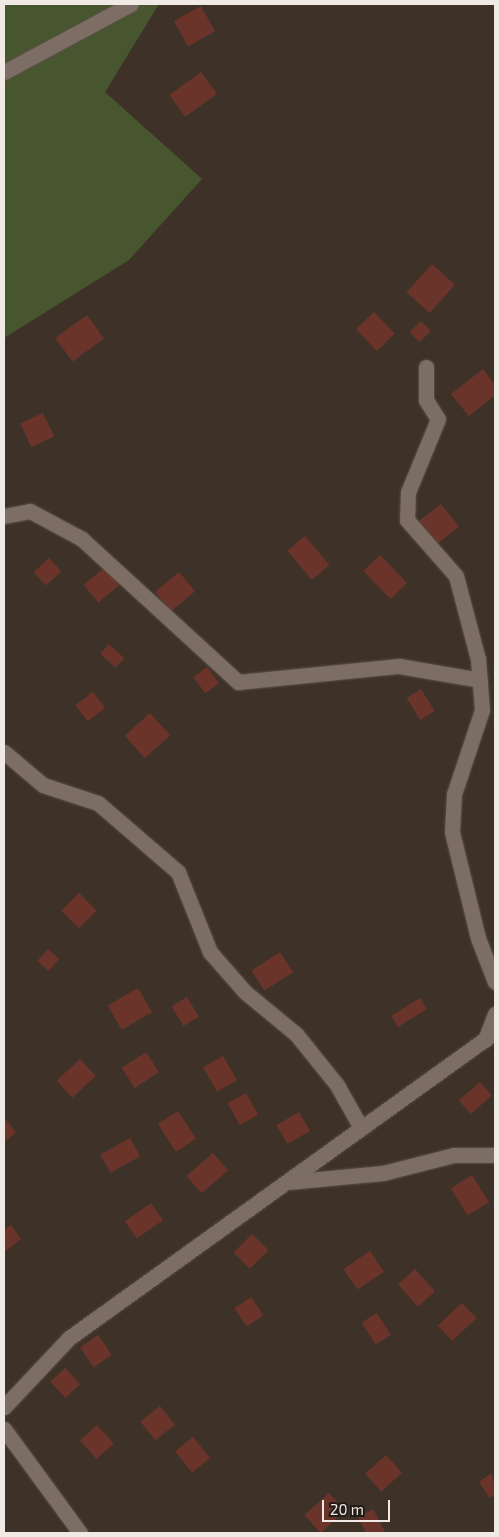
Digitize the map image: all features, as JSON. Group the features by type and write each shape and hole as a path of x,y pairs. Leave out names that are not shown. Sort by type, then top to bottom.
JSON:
{"street":[{"path":"4,72 131,4"},
{"path":"426,367 426,400 438,419 408,492 407,520 456,576 480,680 482,710 454,794 452,832 478,938 495,982"},
{"path":"4,516 30,511 82,539 238,682 399,666 480,680"},
{"path":"4,752 43,786 98,803 178,872 210,952 245,992 296,1034 337,1085 360,1126"},
{"path":"4,1407 69,1338 288,1182 360,1126 490,1036 495,1014"},
{"path":"288,1182 383,1173 454,1155 495,1155"},
{"path":"4,1429 80,1533"}],"green space":[{"path":"4,4 159,4 105,92 202,179 129,260 4,338"}],"building":[{"path":"201,6 215,31 188,46 174,21"},
{"path":"201,72 217,94 185,117 169,95"},
{"path":"432,264 455,285 430,313 407,292"},
{"path":"374,312 395,334 377,351 356,329"},
{"path":"87,315 104,338 72,361 55,338"},
{"path":"421,321 431,331 420,342 410,332"},
{"path":"483,369 495,385 495,395 469,416 451,394"},
{"path":"43,413 54,437 31,447 20,424"},
{"path":"441,504 459,527 431,548 413,526"},
{"path":"305,536 329,565 312,580 287,551"},
{"path":"380,555 407,583 391,599 363,571"},
{"path":"49,558 61,571 46,585 34,572"},
{"path":"105,567 120,585 98,603 84,585"},
{"path":"179,572 195,591 171,611 155,592"},
{"path":"109,644 124,658 115,668 100,654"},
{"path":"207,667 219,683 205,693 193,677"},
{"path":"421,689 435,711 420,720 407,698"},
{"path":"93,692 105,708 87,721 75,705"},
{"path":"150,713 170,735 145,758 125,736"},
{"path":"79,893 97,911 79,928 61,911"},
{"path":"48,949 59,959 48,971 37,961"},
{"path":"280,952 293,972 265,991 251,971"},
{"path":"138,988 152,1012 122,1030 108,1006"},
{"path":"187,997 199,1017 183,1026 172,1006"},
{"path":"420,998 427,1009 398,1027 391,1016"},
{"path":"146,1052 159,1072 135,1088 122,1068"},
{"path":"223,1056 237,1080 217,1092 203,1068"},
{"path":"80,1059 96,1076 72,1098 57,1081"},
{"path":"480,1082 492,1096 471,1114 459,1100"},
{"path":"246,1093 258,1115 240,1125 228,1103"},
{"path":"178,1111 196,1139 176,1152 158,1124"},
{"path":"299,1112 310,1131 287,1144 276,1125"},
{"path":"4,1117 16,1133 4,1142"},
{"path":"130,1138 140,1156 110,1173 100,1154"},
{"path":"213,1153 228,1170 202,1193 187,1176"},
{"path":"472,1175 489,1202 468,1215 451,1188"},
{"path":"151,1203 163,1220 137,1239 125,1221"},
{"path":"11,1225 21,1239 4,1252 4,1230"},
{"path":"252,1234 268,1250 250,1269 234,1252"},
{"path":"370,1251 384,1272 357,1290 343,1269"},
{"path":"415,1269 435,1291 418,1307 398,1284"},
{"path":"251,1297 263,1315 247,1326 234,1308"},
{"path":"462,1303 476,1318 452,1341 438,1326"},
{"path":"377,1313 391,1335 376,1345 362,1323"},
{"path":"98,1335 112,1355 94,1367 80,1348"},
{"path":"65,1368 80,1384 65,1398 50,1382"},
{"path":"160,1406 175,1425 155,1440 140,1421"},
{"path":"97,1425 114,1444 97,1459 80,1440"},
{"path":"193,1437 210,1458 192,1472 175,1451"},
{"path":"386,1455 402,1473 381,1492 365,1474"},
{"path":"492,1473 495,1495 490,1498 479,1482"},
{"path":"329,1493 345,1511 321,1533 304,1515"},
{"path":"373,1509 385,1532 366,1533 358,1517"}]}
